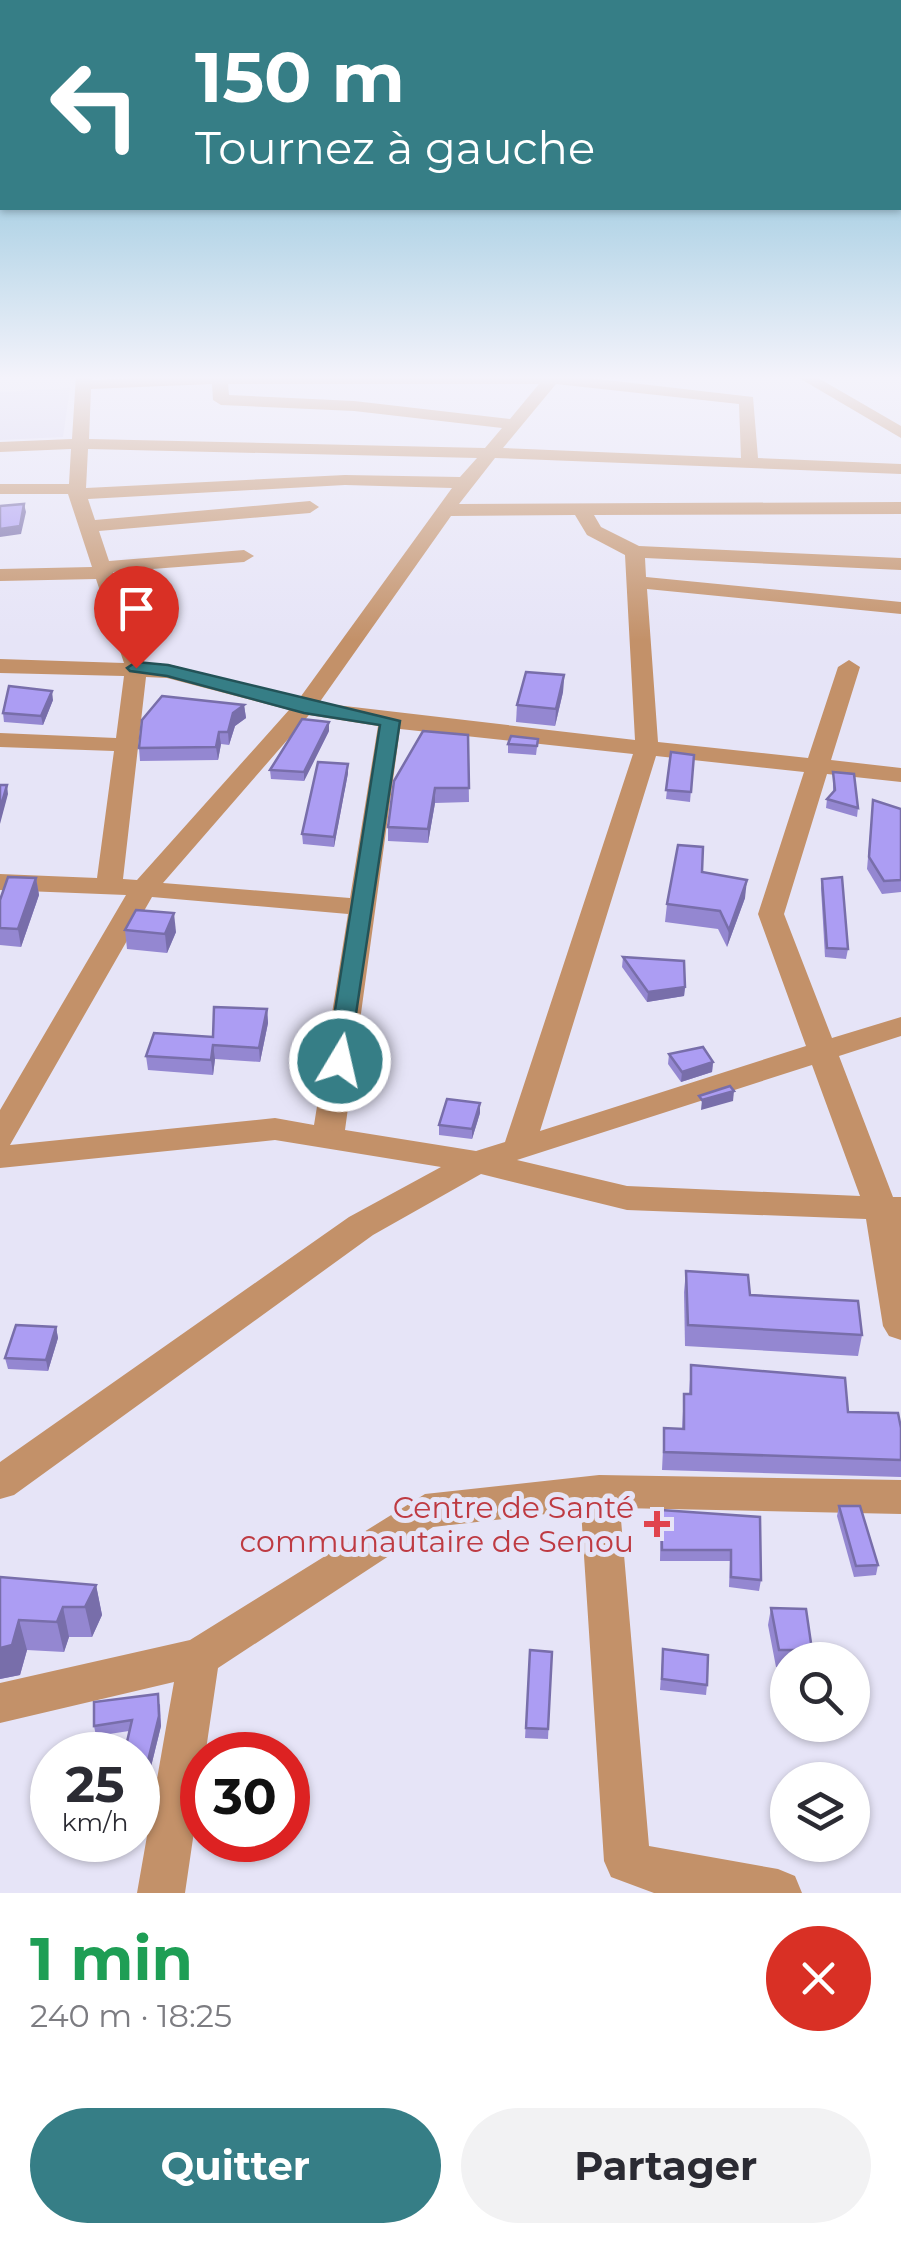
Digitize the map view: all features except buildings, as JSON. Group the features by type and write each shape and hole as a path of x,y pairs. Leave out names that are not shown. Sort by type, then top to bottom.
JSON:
{"street":[{"path":"78,463 76,492 136,668 109,886"},
{"path":"0,1137 142,891 304,707 481,463"},
{"path":"759,463 901,469"},
{"path":"0,489 76,492 346,480 466,483"},
{"path":"88,526 310,507"},
{"path":"446,510 901,508"},
{"path":"583,512 594,530 634,552 901,564"},
{"path":"518,1149 647,748 634,552"},
{"path":"0,575 244,556"},
{"path":"636,582 901,608"},
{"path":"865,604 901,586"},
{"path":"0,666 168,671 304,707 390,721 901,775"},
{"path":"849,668 770,914 822,1051 891,1209 901,1326"},
{"path":"328,1138 390,721"},
{"path":"0,740 126,745"},
{"path":"0,882 109,886 362,907"},
{"path":"0,1483 360,1226 476,1162 901,1026"},
{"path":"0,1157 275,1129 476,1162 628,1198 891,1209"},
{"path":"599,1491 628,1861 640,1867 778,1893"},
{"path":"0,1703 199,1657 425,1511 599,1491 901,1497"},
{"path":"161,1893 199,1657"}],"place":[{"name":"Centre de Santé communautaire de Senou","path":"657,1524"}],"route":[{"path":"136,668 168,671 304,707 390,721 340,1061"}]}
